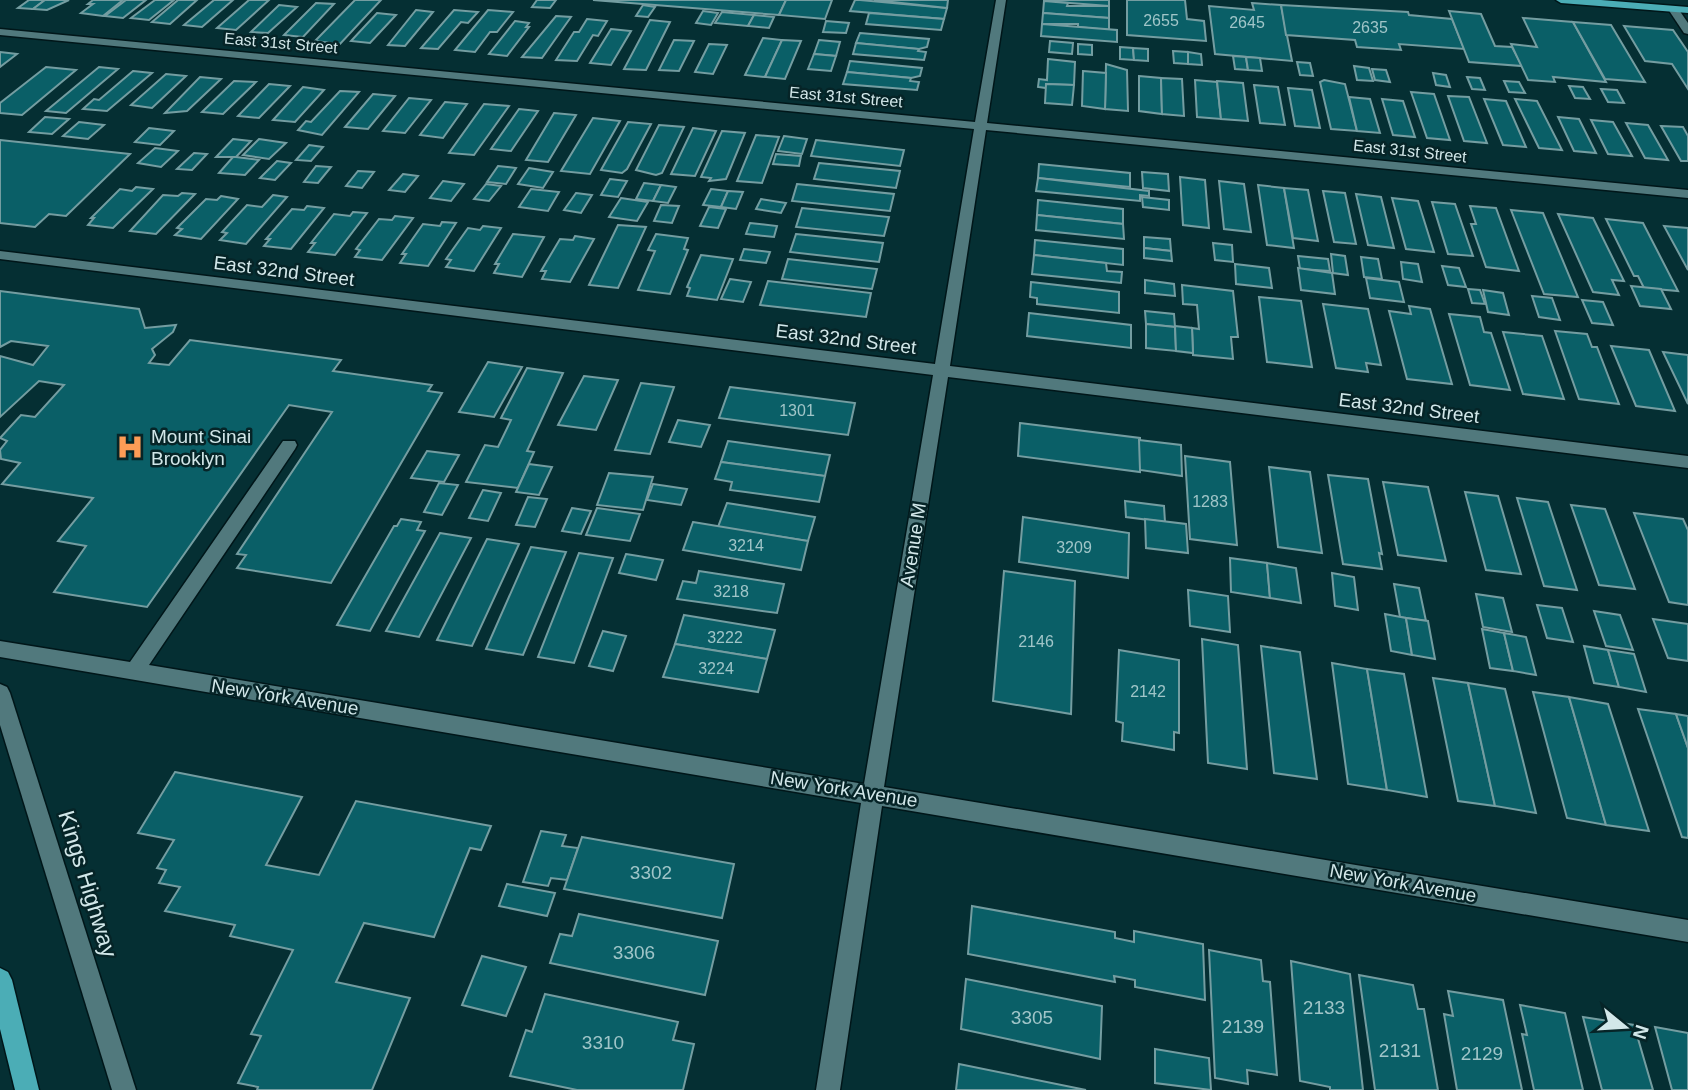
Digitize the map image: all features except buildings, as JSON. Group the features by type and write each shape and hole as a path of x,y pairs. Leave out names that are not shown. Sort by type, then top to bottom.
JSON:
{"main road":[{"path":"1561,0 1688,10"},
{"path":"0,980 27,1090"}],"street":[{"name":"Avenue M","path":"828,1090 1001,0"},
{"path":"1674,9 1688,31"},
{"name":"East 31st Street","path":"0,32 1688,194"},
{"name":"East 32nd Street","path":"0,255 1688,462"},
{"path":"134,672 289,445"},
{"name":"New York Avenue","path":"0,649 1688,931"},
{"name":"Kings Highway","path":"0,693 124,1090"}],"place":[{"name":"Mount Sinai Brooklyn","path":"130,447"}]}
